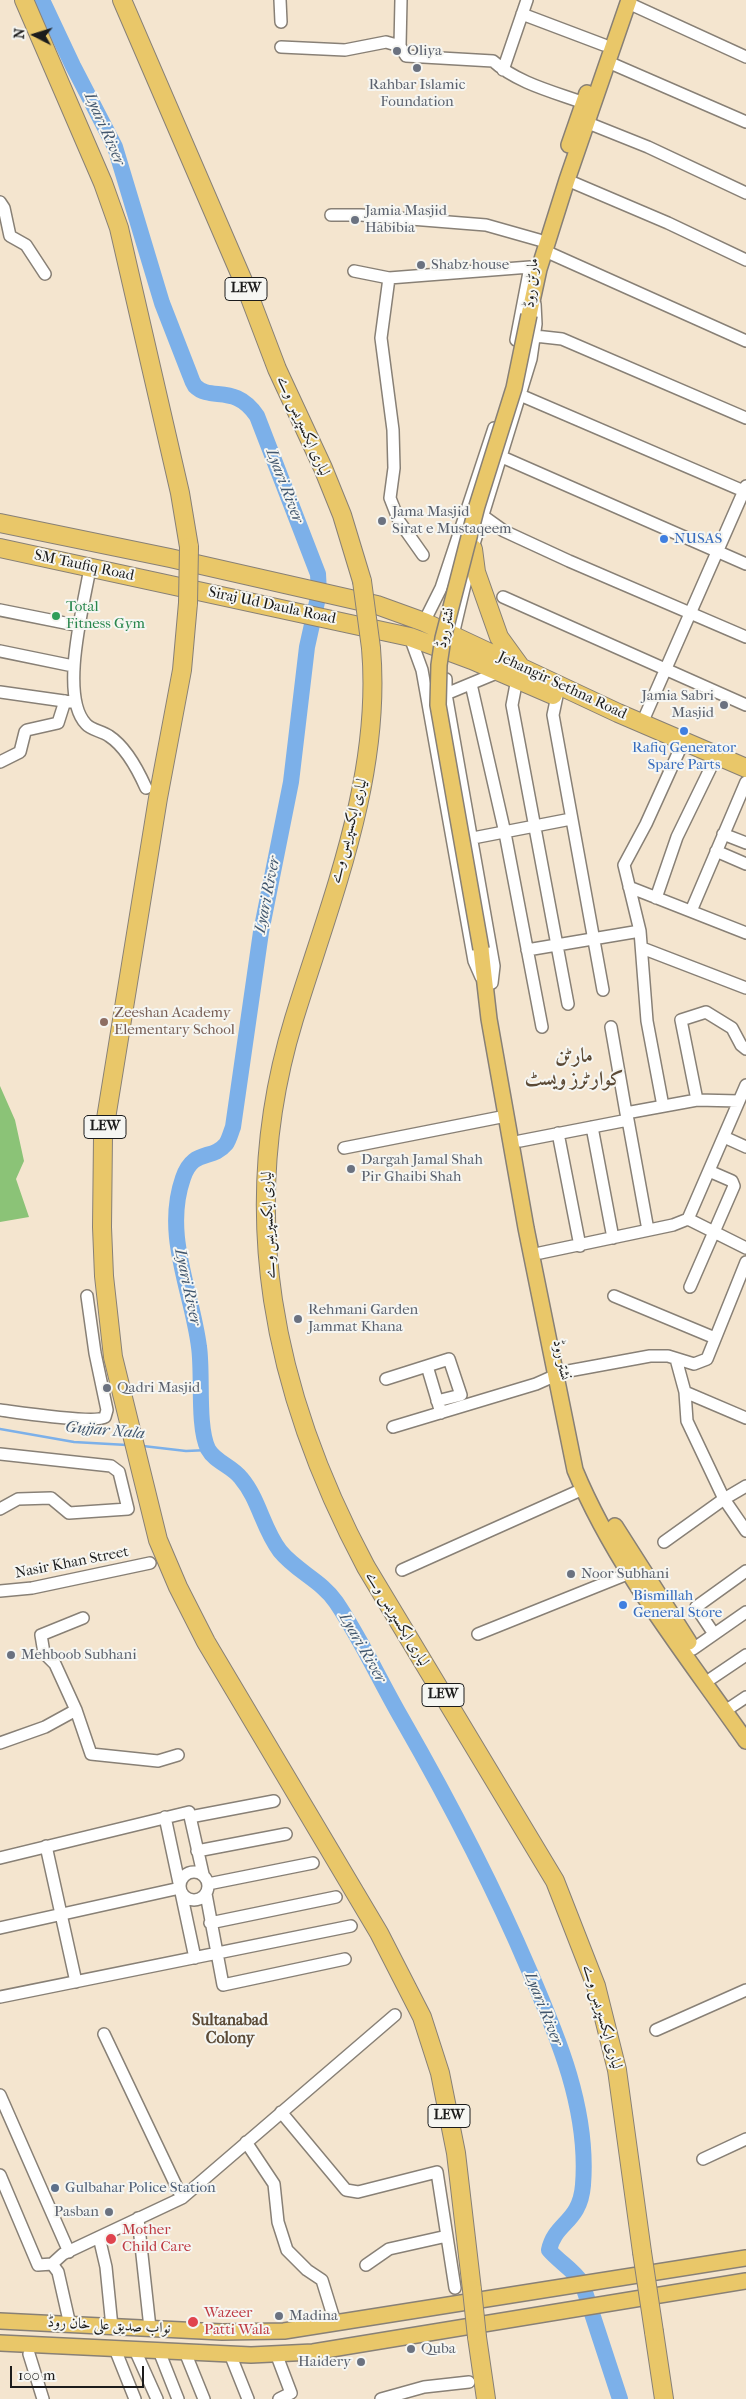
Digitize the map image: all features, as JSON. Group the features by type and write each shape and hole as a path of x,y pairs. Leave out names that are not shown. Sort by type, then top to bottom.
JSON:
{"highway":[{"name":"LEW","path":"24,0 104,183 119,228 180,493 190,574 182,670 158,798 104,1137 102,1247 113,1357 158,1540 178,1587 206,1642 379,1933 422,2017 440,2073 456,2153 463,2289"},
{"name":"لیاری ایکسپریس وے","path":"122,0 246,290 277,369 323,468 356,555 368,616 373,696 365,775 352,829 286,1049 270,1134 265,1189 267,1246 273,1303 284,1362 301,1423 322,1479 342,1522 366,1567 555,1881 596,1986 617,2070 664,2399"},
{"name":"Siraj Ud Daula Road","path":"0,523 170,558 377,605"},
{"name":"SM Taufiq Road","path":"0,548 167,584"},
{"path":"472,550 476,572 500,637 519,673"},
{"name":"Siraj Ud Daula Road","path":"167,584 376,628"},
{"name":"Jehangir Sethna Road","path":"377,605 424,622 449,642 499,672 519,673 557,696 680,749 746,780"},
{"name":"Jehangir Sethna Road","path":"376,628 410,637 449,642 746,768"},
{"path":"463,2289 477,2336 486,2399"}],"main road":[{"name":"مارٹن روڈ","path":"529,315 542,245 584,104 604,44 625,1"},
{"name":"مارٹن روڈ","path":"529,315 530,268 542,245 588,123 625,1"},
{"name":"نشتر روڈ","path":"529,315 514,388 475,515 451,604 438,665 438,705 481,949 490,983 520,1141 575,1470 583,1489 630,1573 746,1741"},
{"name":"نشتر روڈ","path":"490,983 506,1116 559,1374 585,1474 626,1544 746,1730"},
{"name":"نواب صدیق علی خان روڈ","path":"0,2321 254,2332 284,2331 746,2258"},
{"name":"نواب صدیق علی خان روڈ","path":"0,2343 277,2356 313,2352 746,2281"}],"street":[{"path":"280,0 281,22"},
{"path":"401,0 400,46 406,56 494,61 503,70 584,104"},
{"path":"503,70 527,0"},
{"path":"625,1 746,57"},
{"path":"522,14 604,44"},
{"path":"281,47 346,50 386,42 400,46"},
{"path":"608,62 746,122"},
{"path":"588,123 648,147 746,193"},
{"path":"567,180 668,223 746,260"},
{"path":"0,202 4,208 5,236 26,245 45,274"},
{"path":"332,215 361,215 486,224 542,245 746,342"},
{"path":"354,271 389,278 530,268"},
{"name":"نشتر روڈ","path":"424,622 434,606 509,382 530,268"},
{"path":"389,278 381,338 393,430 394,468 390,498 399,521 423,555"},
{"name":"نشتر روڈ","path":"490,983 494,966 473,838 446,694 449,642 463,595 472,550 502,457 535,336 534,292"},
{"path":"535,336 562,339 746,418"},
{"path":"520,395 745,490 642,723"},
{"path":"502,457 746,564"},
{"path":"483,516 504,530 746,637"},
{"path":"0,762 20,752 24,736 28,730 58,723 71,702 73,666 90,568"},
{"path":"440,588 463,595"},
{"path":"503,596 746,705"},
{"path":"0,610 80,626"},
{"name":"نشتر روڈ","path":"410,637 422,670 474,961 490,983"},
{"path":"0,651 73,666"},
{"path":"446,694 499,672"},
{"path":"519,673 512,706 568,1004"},
{"path":"471,684 505,833 542,1027"},
{"path":"0,692 71,702"},
{"path":"557,696 553,715 603,990"},
{"path":"71,702 84,723 115,740 137,768 146,788"},
{"path":"663,1106 646,1021 640,931 624,865 646,824 680,749"},
{"path":"656,898 677,837 713,764"},
{"path":"691,911 746,780"},
{"path":"473,838 535,828 571,819"},
{"path":"723,834 746,843"},
{"path":"716,852 746,864"},
{"path":"629,887 746,933"},
{"path":"527,950 640,931"},
{"path":"642,948 746,988"},
{"path":"697,1100 680,1020 706,1012 732,1028 740,1045 746,1050"},
{"path":"611,1028 648,1230"},
{"path":"540,1253 673,1226 688,1220 746,1085"},
{"path":"520,1141 592,1127 663,1106 697,1100 739,1101"},
{"path":"344,1148 506,1116"},
{"path":"592,1127 613,1238"},
{"path":"558,1133 580,1246"},
{"path":"724,1137 746,1147"},
{"path":"690,1287 734,1183 709,1171"},
{"path":"688,1220 746,1248"},
{"path":"393,1427 536,1384 559,1374 650,1356 668,1356 700,1363 707,1359 746,1262"},
{"path":"0,1410 102,1420 105,1417 107,1410 95,1353 88,1296"},
{"path":"614,1296 715,1338"},
{"path":"386,1379 449,1359 461,1395 437,1401"},
{"path":"676,1359 685,1392 687,1421 724,1499 746,1532"},
{"path":"427,1366 441,1413"},
{"path":"685,1392 746,1418"},
{"path":"0,1454 111,1466 119,1472 128,1509 69,1512 51,1498 18,1499 0,1509"},
{"path":"664,1542 724,1499 746,1486"},
{"path":"402,1570 583,1489"},
{"name":"Nasir Khan Street","path":"0,1591 32,1588 150,1563"},
{"path":"714,1634 696,1607 746,1571"},
{"path":"478,1634 630,1573"},
{"path":"693,1648 746,1612"},
{"path":"83,1618 41,1635 44,1653 55,1664 76,1710 92,1754 158,1761 178,1755"},
{"path":"712,1678 746,1655"},
{"path":"731,1707 746,1697"},
{"path":"0,1743 45,1727 76,1710"},
{"path":"190,1818 274,1801"},
{"path":"0,1858 189,1812 206,1884 215,1953 223,1985 345,1959"},
{"path":"165,1817 195,1958"},
{"path":"197,1850 286,1834"},
{"path":"46,1846 76,1982"},
{"path":"206,1884 314,1863"},
{"path":"193,1872 206,1884 198,1899 191,1899 183,1894 180,1888 180,1883 186,1874 193,1872"},
{"path":"0,1928 180,1888"},
{"path":"210,1923 336,1897"},
{"path":"0,1997 350,1926"},
{"path":"656,2030 746,1990"},
{"path":"0,2174 5,2196 38,2265 52,2264 69,2252 182,2198 395,2015"},
{"path":"104,2034 182,2198"},
{"path":"0,2095 69,2252"},
{"path":"281,2112 346,2190 358,2192 438,2172 447,2236 463,2289"},
{"path":"702,2159 746,2139"},
{"path":"246,2142 274,2184 278,2222 287,2250 307,2270 322,2280 335,2322"},
{"path":"138,2218 150,2328"},
{"path":"366,2265 389,2249 447,2236"},
{"path":"99,2237 106,2268 112,2326"},
{"path":"52,2264 58,2272 70,2324"},
{"path":"114,2348 135,2399"},
{"path":"135,2350 157,2399"},
{"path":"159,2351 178,2399"},
{"path":"185,2352 204,2399"},
{"path":"29,2354 43,2399"},
{"path":"230,2354 248,2399"},
{"path":"277,2356 291,2393 279,2399"},
{"path":"381,2399 397,2398 424,2388 469,2382"}],"green space":[{"path":"0,1086 15,1120 24,1161 16,1179 29,1217 0,1222"}],"waterway":[{"name":"Lyari River","path":"42,0 73,66 115,147 162,303 193,382 201,391 232,396 240,400 249,406 257,416 318,574 319,593 307,647 291,782 261,932 233,1127 226,1144 221,1149 192,1162 183,1178 178,1199 177,1242 199,1347 201,1414 205,1439 211,1453 233,1470 247,1486 269,1533 280,1551 324,1588 345,1616 469,1843 529,1970 551,2021 569,2074 581,2129 584,2157 581,2198 573,2215 556,2233 549,2250 582,2283 620,2399"},
{"name":"Gujjar Nala","path":"0,1429 74,1442 127,1445"},
{"name":"Gujjar Nala","path":"143,1446 186,1451 209,1450"}],"place":[{"name":"Oliya","path":"397,51"},
{"name":"Rahbar Islamic Foundation","path":"417,68"},
{"name":"Jamia Masjid Habibia","path":"355,220"},
{"name":"Shabz house","path":"421,265"},
{"name":"Jama Masjid Sirat e Mustaqeem","path":"382,521"},
{"name":"NUSAS","path":"664,539"},
{"name":"Total Fitness Gym","path":"56,616"},
{"name":"Jamia Sabri Masjid","path":"724,705"},
{"name":"Rafiq Generator Spare Parts","path":"684,731"},
{"name":"Zeeshan Academy Elementary School","path":"104,1022"},
{"name":"Dargah Jamal Shah Pir Ghaibi Shah","path":"351,1169"},
{"name":"Rehmani Garden Jammat Khana","path":"298,1319"},
{"name":"Qadri Masjid","path":"107,1388"},
{"name":"Noor Subhani","path":"571,1574"},
{"name":"Bismillah General Store","path":"623,1605"},
{"name":"Mehboob Subhani","path":"11,1655"},
{"name":"Gulbahar Police Station","path":"55,2188"},
{"name":"Pasban","path":"109,2212"},
{"name":"Mother Child Care","path":"111,2239"},
{"name":"Madina","path":"279,2316"},
{"name":"Wazeer Patti Wala","path":"193,2322"},
{"name":"Quba","path":"411,2349"},
{"name":"Haidery","path":"361,2362"}],"district":[{"name":"مارٹن کوارٹرز ویسٹ","path":"574,1068"},
{"name":"Sultanabad Colony","path":"230,2030"}]}
